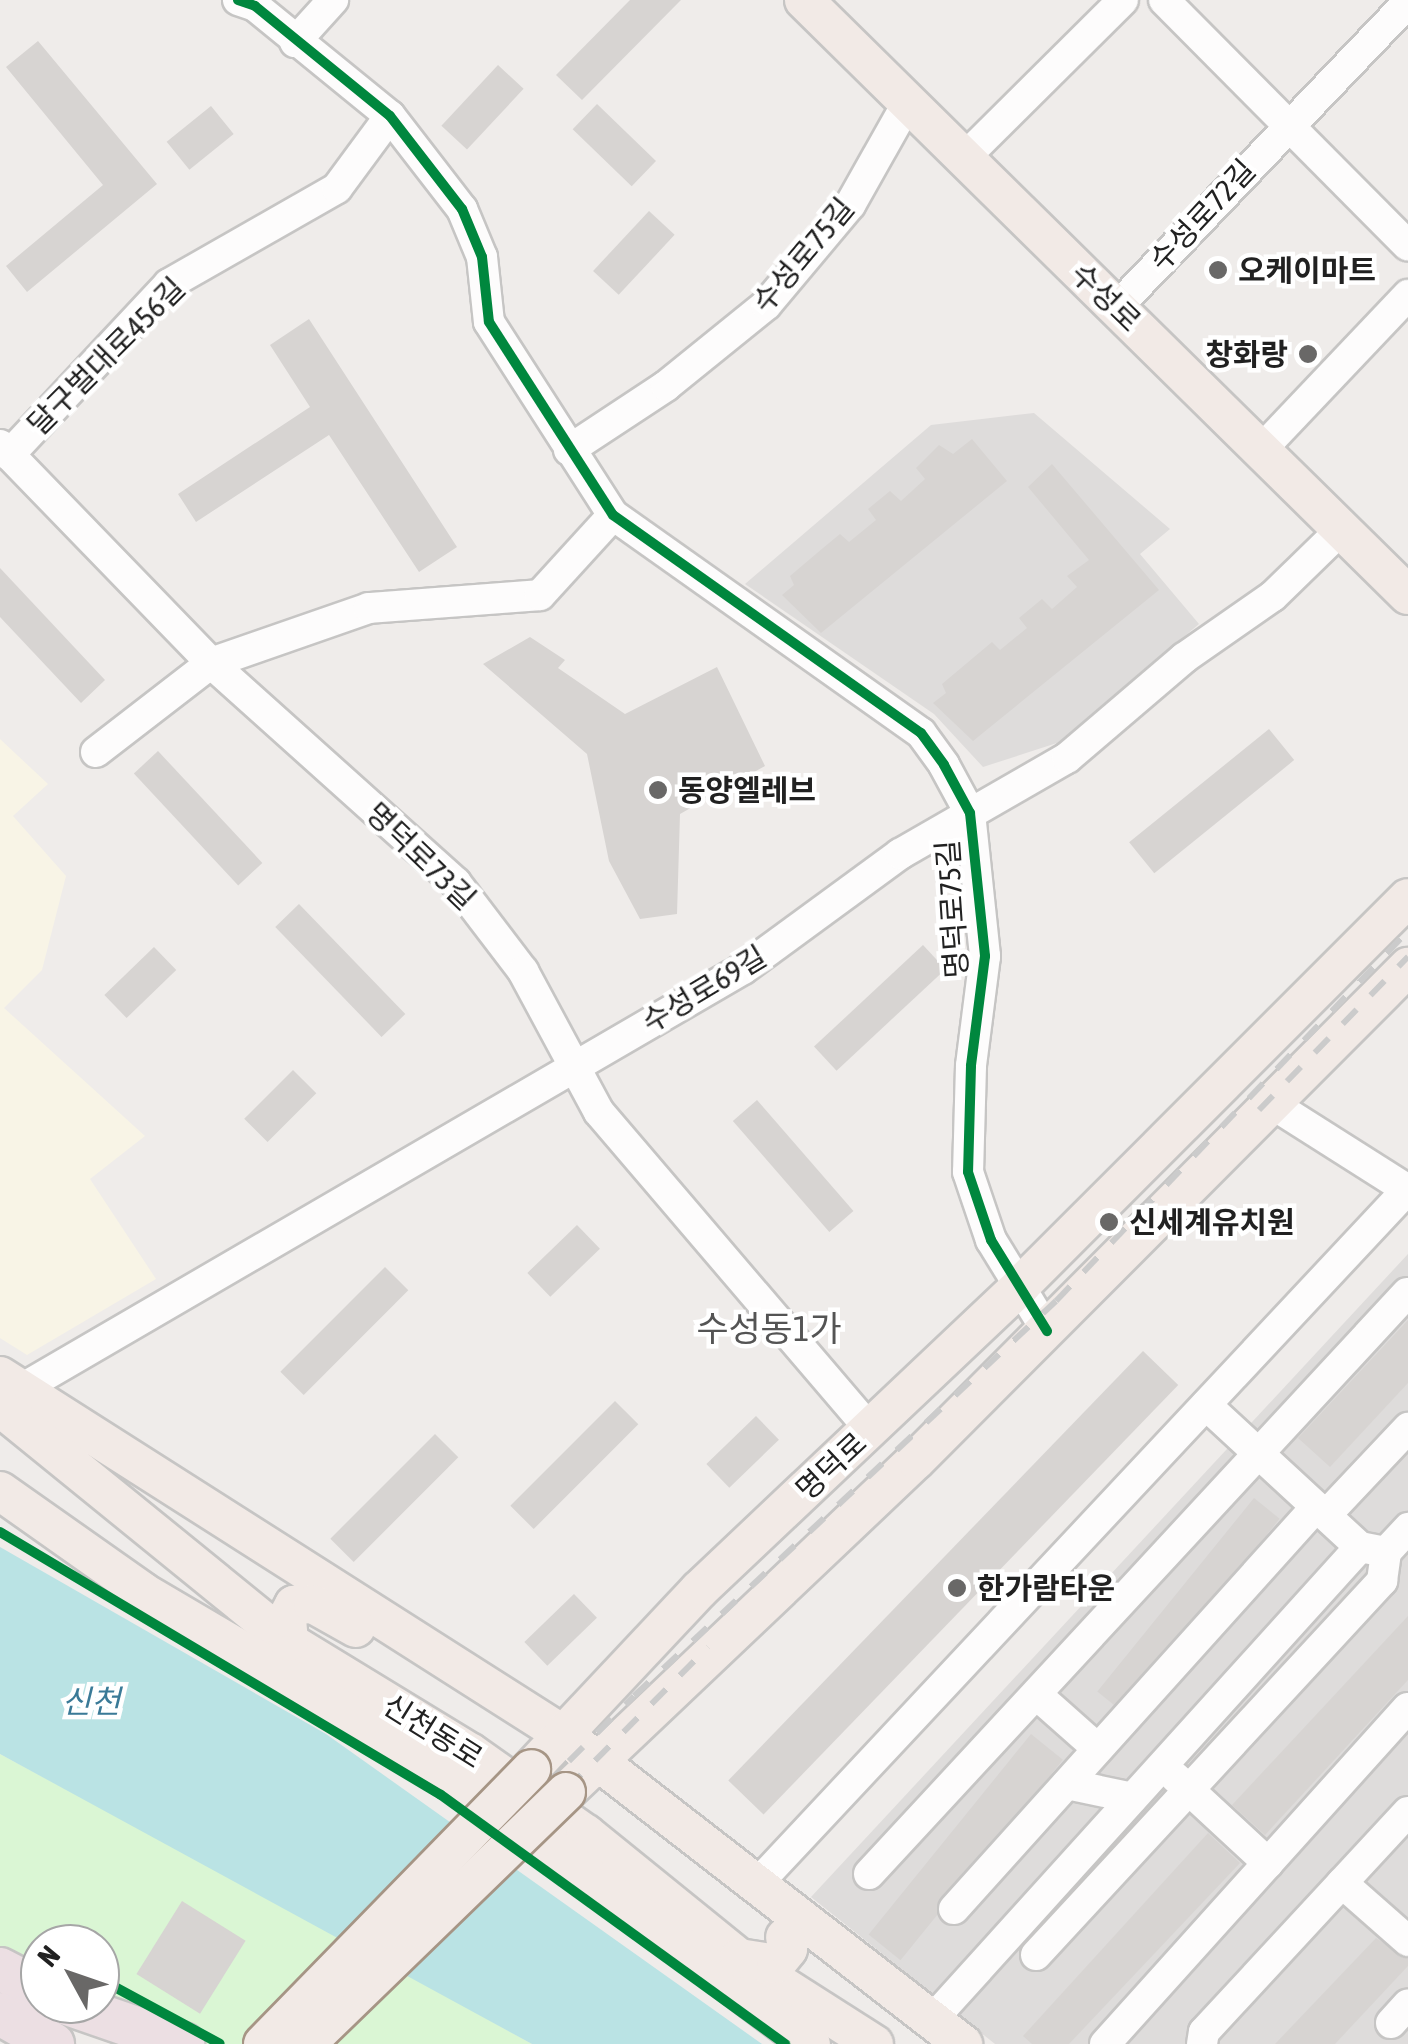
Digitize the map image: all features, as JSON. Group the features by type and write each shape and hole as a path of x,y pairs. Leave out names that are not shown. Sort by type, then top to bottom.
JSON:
{"highway":[{"path":"0,2014 52,2044"},
{"path":"120,2022 182,2044"},
{"path":"83,2024 103,2044"}],"main road":[{"name":"수성로","path":"813,3 964,158 1408,595"},
{"name":"명덕로","path":"264,2044 699,1590 1021,1286 1408,898"},
{"name":"명덕로","path":"306,2044 1047,1331 1408,967"},
{"name":"신천동로","path":"8,1390 282,1637 471,1753 586,1834 740,1958 874,2044"},
{"path":"8,1390 548,1751 785,1937 907,2027 932,2020"},
{"path":"0,1435 191,1595 282,1637 294,1605 313,1604 548,1751"},
{"name":"신천동로","path":"0,1491 143,1592 460,1779 811,2044"},
{"path":"583,1778 758,1884 963,2044"},
{"path":"740,1958 776,1964 788,1950 785,1937"}],"street":[{"path":"96,752 211,663 369,608 540,595 613,515 489,322 482,257 462,209 390,116 255,6 238,0"},
{"path":"295,42 333,0"},
{"path":"964,158 1123,0"},
{"path":"1164,0 1408,246"},
{"name":"수성로72길","path":"1116,308 1288,123 1408,2"},
{"name":"수성로75길","path":"569,450 666,386 766,305 850,205 908,102"},
{"name":"달구벌대로456길","path":"211,663 4,450 168,284 337,188 390,116"},
{"path":"1261,450 1408,294"},
{"name":"명덕로75길","path":"613,515 921,733 970,813 985,956 970,1083 968,1172 981,1218 1047,1331"},
{"name":"수성로69길","path":"8,1390 743,969 900,854 1067,758 1184,658 1274,596 1342,529"},
{"name":"명덕로73길","path":"211,663 456,883 523,971 571,1068 599,1112 870,1429"},
{"path":"758,1884 1408,1190 1274,1106"},
{"path":"870,1874 1407,1293"},
{"path":"1206,1405 1321,1511 1408,1573"},
{"path":"954,1909 1321,1511 1408,1428"},
{"path":"932,2020 1162,1766 1373,1550 1408,1528"},
{"path":"1036,1955 1382,1581 1373,1550"},
{"path":"1036,1695 1098,1750"},
{"path":"1105,2044 1408,1708"},
{"path":"1162,1766 1268,1863"},
{"path":"1067,1784 1133,1798"},
{"path":"1202,2044 1204,2032 1408,1812"},
{"path":"1058,1881 1083,1905"},
{"path":"1342,1882 1408,1941"}],"shaded area":[{"path":"1034,413 1170,529 1140,554 1199,624 1060,742 983,767 934,714 745,584 931,425"},
{"path":"0,739 48,784 13,816 66,876 42,970 4,1008 145,1136 90,1179 156,1279 27,1355 0,1338"},
{"path":"1408,1254 1408,2044 995,2044 811,1897"}],"green space":[{"path":"0,1754 532,2044 183,2044 120,2011 120,1924 20,1924 20,1960 0,1949"}],"water":[{"name":"신천","path":"0,1547 326,1734 762,2044 532,2044 0,1754"}],"building":[{"path":"630,0 681,0 582,100 556,75"},
{"path":"38,41 157,184 27,292 6,266 103,185 6,67"},
{"path":"498,65 524,89 467,150 441,126"},
{"path":"597,104 656,161 632,186 573,129"},
{"path":"211,106 234,134 189,170 167,142"},
{"path":"649,211 675,235 619,295 593,271"},
{"path":"309,319 457,547 419,572 329,435 196,522 178,494 310,407 270,345"},
{"path":"972,439 1007,481 821,633 782,595 794,585 790,576 840,534 849,542 876,520 868,509 890,491 901,501 925,479 916,468 939,445 953,454"},
{"path":"1052,464 1159,590 973,741 933,703 946,693 942,684 992,642 1000,650 1027,628 1019,618 1042,599 1052,609 1077,587 1067,576 1089,560 1028,487"},
{"path":"0,568 105,680 81,703 0,617"},
{"name":"동양엘레브","path":"530,637 565,660 558,668 625,714 717,667 765,766 680,814 677,914 640,919 609,861 587,754 483,664"},
{"path":"1269,729 1294,760 1154,873 1129,842"},
{"path":"158,751 262,863 238,885 134,774"},
{"path":"299,904 405,1014 382,1037 275,927"},
{"path":"923,945 946,969 837,1071 814,1047"},
{"path":"154,947 176,970 127,1018 104,995"},
{"path":"293,1070 316,1093 268,1142 244,1119"},
{"path":"757,1100 853,1211 829,1232 733,1121"},
{"path":"577,1225 600,1249 550,1297 527,1273"},
{"path":"385,1267 408,1290 304,1395 280,1372"},
{"path":"1408,1320 1408,1383 1330,1467 1298,1438"},
{"name":"한가람타운","path":"1143,1351 1178,1385 764,1814 728,1780"},
{"path":"615,1401 638,1424 534,1529 510,1506"},
{"path":"756,1416 779,1440 729,1488 706,1464"},
{"path":"435,1434 458,1457 354,1562 330,1539"},
{"path":"1254,1498 1280,1519 1123,1712 1097,1692"},
{"path":"574,1594 597,1618 547,1666 524,1642"},
{"path":"1408,1616 1408,1680 1265,1835 1232,1805"},
{"path":"1031,1734 1063,1760 900,1960 869,1935"},
{"path":"1208,1833 1240,1863 1069,2044 1032,2044 1023,2036"},
{"path":"182,1901 246,1941 200,2014 136,1974"},
{"path":"1376,1938 1408,1959 1408,1966 1335,2044 1275,2044"}],"railway":[{"path":"286,2044 634,1696 1056,1301 1408,931"},
{"path":"1259,1110 1408,957"},
{"path":"313,2044 708,1647"}],"cycle path":[{"path":"238,0 255,6 390,116 462,209 482,257 489,322 613,515 921,733 944,765 970,813 985,956 971,1066 968,1172 991,1240 1047,1331"},
{"path":"0,1532 441,1795 785,2044"},
{"path":"120,1990 220,2044"}],"place":[{"name":"오케이마트","path":"1218,270"},
{"name":"창화랑","path":"1308,354"},
{"name":"동양엘레브","path":"658,790"},
{"name":"신세계유치원","path":"1109,1222"},
{"name":"한가람타운","path":"957,1588"}],"district":[{"name":"수성동1가","path":"769,1328"}]}
